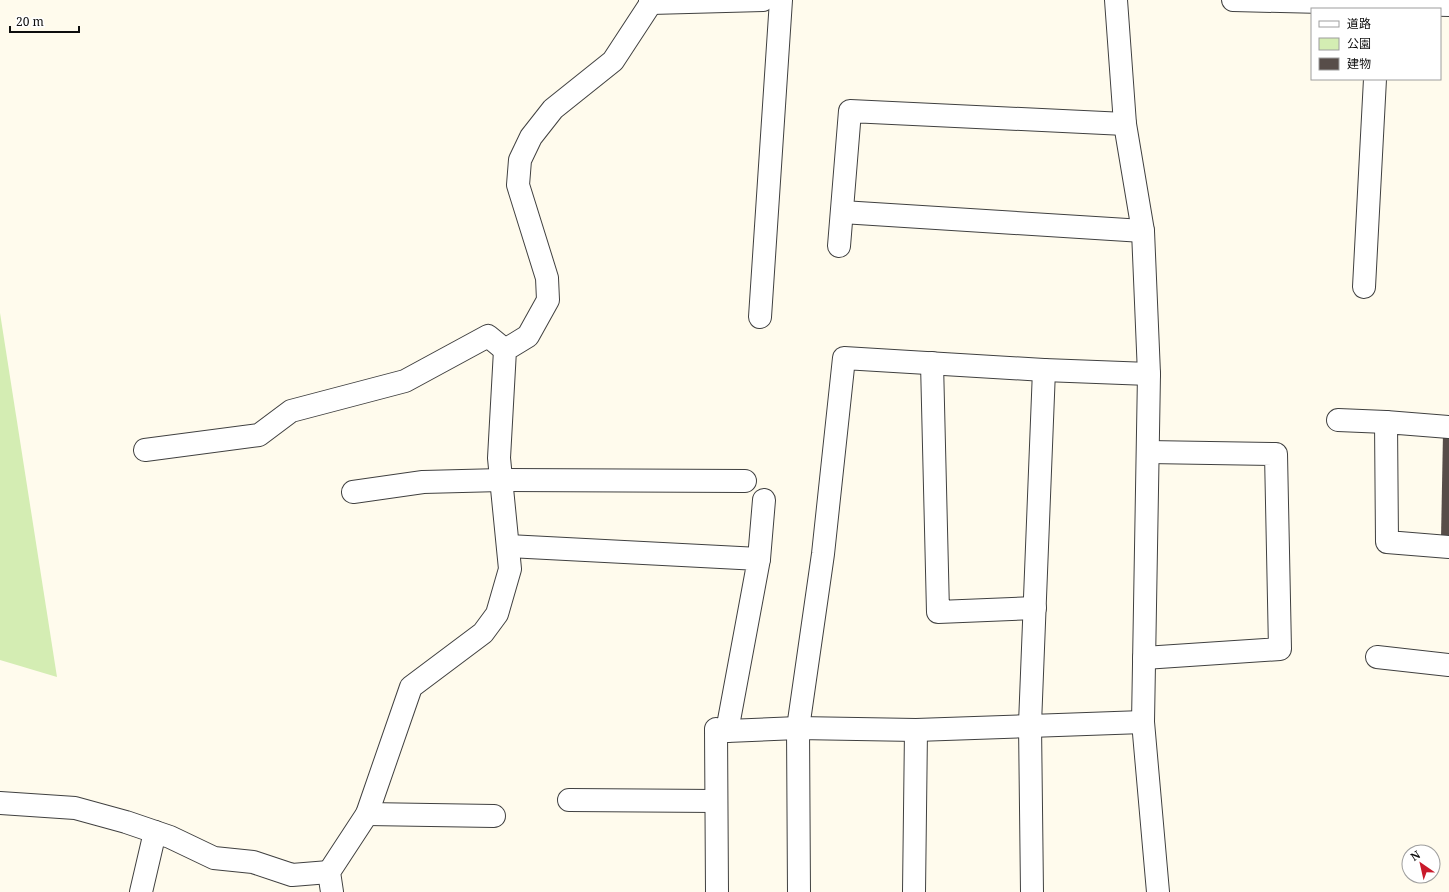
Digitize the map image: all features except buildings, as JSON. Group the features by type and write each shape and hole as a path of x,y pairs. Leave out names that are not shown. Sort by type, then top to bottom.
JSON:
{"street":[{"path":"505,350 528,336 548,300 547,278 518,185 520,160 530,138 553,109 613,61 651,2 763,0"},
{"path":"760,317 781,0"},
{"path":"1116,0 1125,124 1142,231 1149,374 1143,722 1158,892"},
{"path":"1233,0 1316,1 1379,6 1449,5"},
{"path":"1364,287 1375,80"},
{"path":"839,246 850,111 1125,124"},
{"path":"842,212 1142,231"},
{"path":"145,450 259,435 291,411 405,381 488,336 505,350"},
{"path":"0,803 3,805 76,808 126,822 170,837 214,858 253,862 292,875 331,882 367,814 411,687 483,633 497,614 510,569 499,458 505,350"},
{"path":"799,892 798,728 823,554 844,358 1044,370 1149,374"},
{"path":"932,363 938,612 1035,608"},
{"path":"1032,892 1030,724 1044,370"},
{"path":"1338,420 1449,427"},
{"path":"1386,422 1387,542 1449,547"},
{"path":"1144,658 1280,649 1276,454 1148,452"},
{"path":"353,492 423,482 501,480 745,481"},
{"path":"727,732 759,559 764,500"},
{"path":"508,546 759,559"},
{"path":"1377,657 1449,665"},
{"path":"718,892 716,729 727,732 798,728 916,730 1030,724 1143,722"},
{"path":"914,892 916,730"},
{"path":"569,800 716,801"},
{"path":"367,814 494,816"},
{"path":"140,892 155,832"}],"green space":[{"path":"0,313 57,677 0,660"}]}
